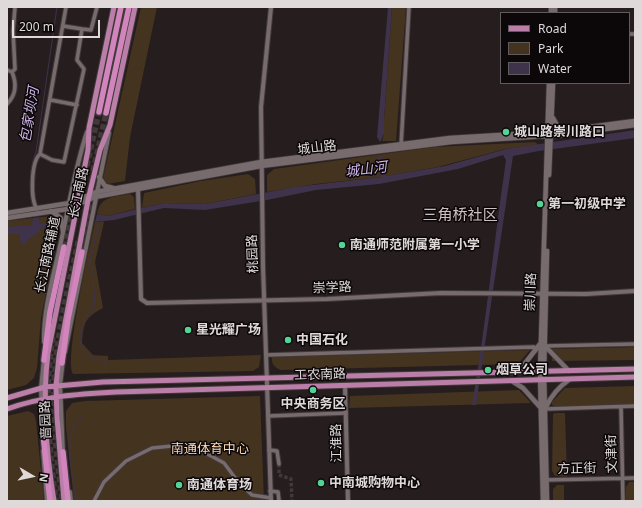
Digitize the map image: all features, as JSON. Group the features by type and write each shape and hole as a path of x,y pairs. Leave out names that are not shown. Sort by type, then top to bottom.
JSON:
{"highway":[{"path":"99,112 106,81 109,54 120,7"},
{"path":"106,113 129,7"},
{"path":"44,360 50,312 64,247"},
{"path":"62,363 68,319 82,252"},
{"path":"43,434 48,501"},
{"path":"63,452 68,501"}],"main road":[{"name":"长江南路","path":"43,388 53,322 84,173 88,150 89,128 114,7"},
{"name":"长江南路","path":"58,386 65,315 92,196 100,150 110,125 135,7"},
{"name":"崇川路","path":"547,501 542,372 549,136 549,84"},
{"name":"崇川路","path":"549,136 552,116 553,84"},
{"path":"552,116 558,127 563,130"},
{"name":"城山路","path":"549,136 563,130 635,121"},
{"name":"城山路","path":"7,213 68,209 78,202 92,196 116,189 261,164 401,146 450,138 549,136 635,126"},
{"name":"城山路","path":"92,196 138,189 261,164"},
{"path":"84,173 89,178 92,177 95,172"},
{"path":"99,177 105,186 116,189"},
{"name":"城山路","path":"7,218 78,202"},
{"path":"51,211 61,218 63,231"},
{"path":"513,372 523,366 535,351 543,345 569,371"},
{"name":"工农南路","path":"7,398 43,388 103,382 635,369"},
{"name":"工农南路","path":"7,409 43,398 116,392 635,377"},
{"path":"512,381 523,388 543,409 563,384 570,379"},
{"name":"啬园路","path":"58,386 58,444 64,501"},
{"name":"啬园路","path":"43,388 47,449 54,501"},
{"name":"崇川路","path":"543,501 545,480"}],"street":[{"path":"12,72 15,69 13,31 15,7"},
{"path":"35,211 33,183 36,160 40,154 51,100 66,7"},
{"path":"63,26 91,30 97,7"},
{"name":"桃园路","path":"271,7 261,107 264,299 271,500"},
{"path":"401,146 409,7"},
{"path":"40,154 52,160 64,162 84,69 77,60 82,29"},
{"path":"7,70 12,72 15,79 15,91 7,104"},
{"path":"51,100 77,105"},
{"path":"58,386 62,363 69,341 92,196 99,177 110,125"},
{"name":"长江南路辅道","path":"43,388 46,320 80,153 89,128"},
{"name":"崇学路","path":"138,189 142,302 327,298 440,293 586,294 635,291"},
{"path":"543,345 635,344"},
{"path":"266,355 534,347 535,351"},
{"name":"江淮路","path":"345,385 348,501"},
{"path":"59,396 63,452 71,501"},
{"path":"43,398 43,434"},
{"path":"543,409 635,406"},
{"name":"文津街","path":"621,407 623,501"},
{"path":"268,416 346,413"},
{"path":"94,501 104,482 126,461 152,448 172,446 200,450 224,463 239,483 252,496 271,500"},
{"path":"269,450 277,451 278,464"},
{"name":"方正街","path":"545,480 635,478"},
{"path":"270,491 278,492 279,501"},
{"path":"252,496 252,501"}],"green space":[{"path":"141,7 157,7 130,137 125,181 108,184 104,182 103,179"},
{"path":"392,7 406,7 396,141 382,141 384,134"},
{"path":"535,142 539,145 505,149 438,167 381,177 316,184 267,192 267,175 274,169 434,147"},
{"path":"248,174 255,179 256,194 205,204 164,203 142,208 144,193 201,181"},
{"path":"130,194 134,197 135,209 107,216 97,214 101,204 109,198"},
{"path":"51,216 53,220 52,226 58,232 41,318 37,368 34,378 26,385 7,390 7,221"},
{"path":"95,222 104,222 95,262 103,308 92,315 86,322 83,330 82,343 93,355 108,356 108,360 261,355 259,367 253,371 73,374 71,364 75,325 83,276"},
{"path":"635,347 635,360 552,361 552,349"},
{"path":"530,350 518,364 281,370 272,362 272,357"},
{"path":"635,386 635,405 556,407 552,405 552,402 565,388"},
{"path":"519,390 531,403 349,408 350,396"},
{"name":"南通体育中心","path":"260,396 264,501 74,501 66,428 66,411 72,403 85,401"},
{"path":"28,411 34,414 36,421 44,501 7,501 7,416"},
{"path":"565,413 567,477 555,476 552,471 553,414"},
{"path":"629,482 635,482 635,501 626,501 626,487"},
{"path":"557,485 564,485 564,501 553,501 553,489"}],"water":[{"path":"388,7 392,7 384,134 380,142 377,137"},
{"path":"635,130 635,138 513,156 476,405 472,405 482,344 506,160 503,155 458,169 379,184 316,190 205,210 164,208 114,220 95,222 97,214 107,216 164,203 205,204 295,187 381,177 378,158 380,155 382,157 386,176 445,166 506,149"},
{"path":"38,217 40,224 52,223 52,226 42,228 26,243 21,243 19,234 7,234 7,227 32,225 33,218"}],"waterway":[{"name":"包家坝河","path":"33,208 30,186 31,172 36,152 57,7"},
{"path":"103,221 98,225 90,263 93,274 95,309 89,311 83,323 80,341 85,352 90,357 105,361 106,371"},
{"path":"77,501 71,468 70,445 75,424 81,416"}],"tunnel":[{"path":"87,166 99,112"},
{"path":"93,171 106,113"},
{"path":"82,252 92,195"},
{"path":"64,247 75,202"},
{"path":"62,499 55,430 55,370 59,332 79,238"},
{"path":"53,337 50,357 48,419 56,501"},
{"path":"279,464 279,475 291,479 292,501"}],"place":[{"name":"城山路崇川路口","path":"506,132"},
{"name":"第一初级中学","path":"540,204"},
{"name":"南通师范附属第一小学","path":"342,245"},
{"name":"星光耀广场","path":"188,330"},
{"name":"中国石化","path":"288,340"},
{"name":"烟草公司","path":"488,370"},
{"name":"中央商务区","path":"313,390"},
{"name":"中南城购物中心","path":"321,483"},
{"name":"南通体育场","path":"179,485"}],"district":[{"name":"三角桥社区","path":"460,216"}],"water label":[{"name":"城山河","path":"366,170"}]}
